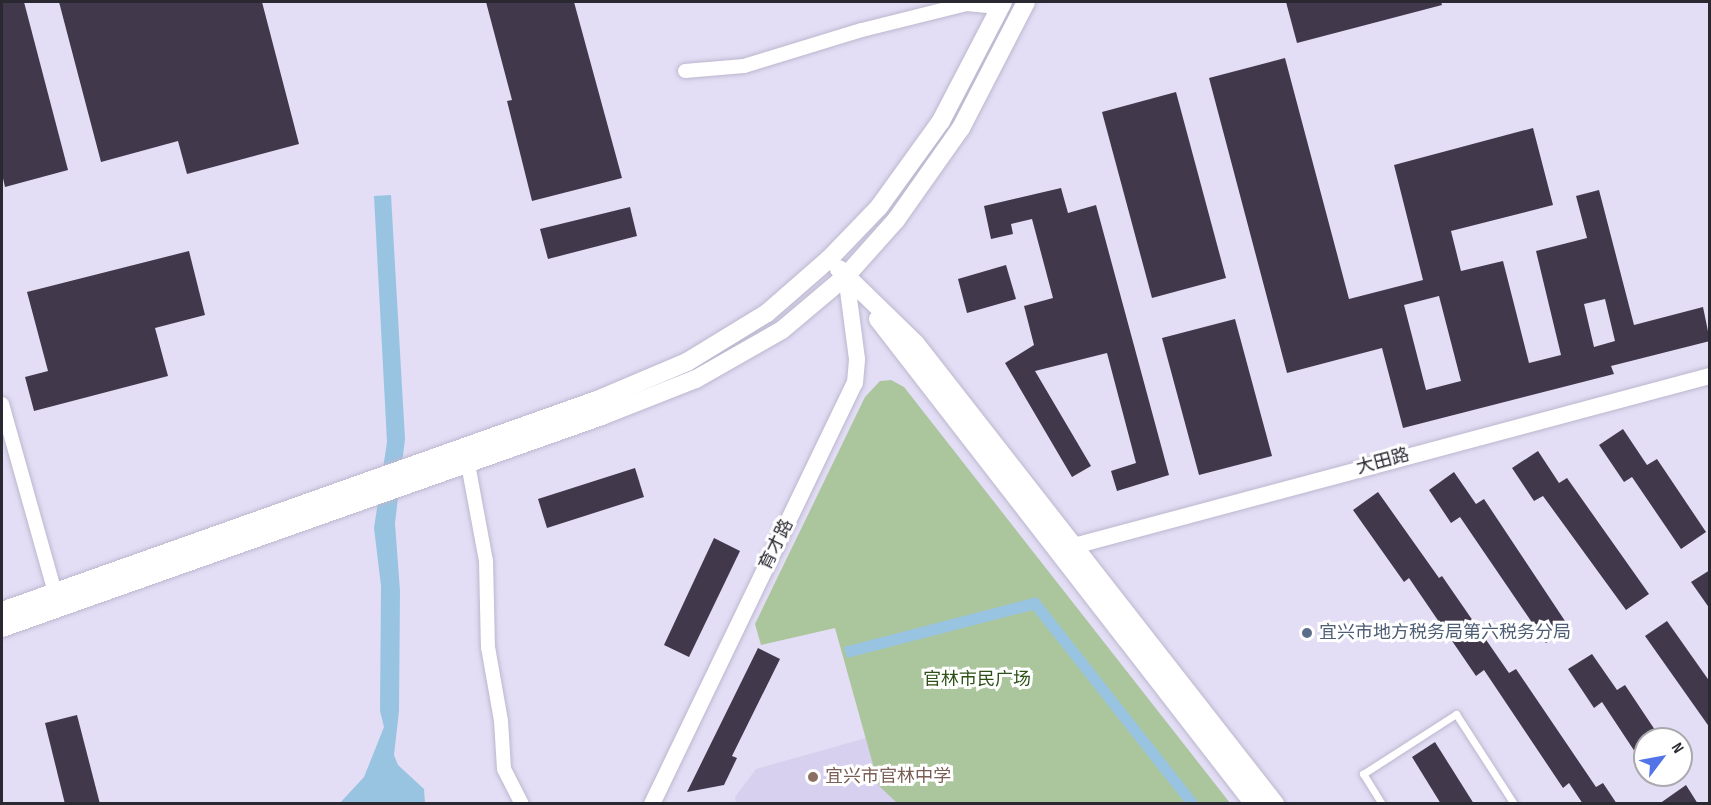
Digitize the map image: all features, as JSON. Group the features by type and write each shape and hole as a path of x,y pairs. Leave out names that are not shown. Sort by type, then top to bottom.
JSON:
{"main road":[{"path":"2,628 602,417 696,379 782,330 846,276 896,220 961,128 1026,2"},
{"path":"2,611 597,400 687,362 767,313 829,259 879,207 941,121 1001,6"},
{"path":"829,259 916,345 1254,804"},
{"path":"1067,551 1275,804"}],"street":[{"path":"685,71 744,66 862,30 966,4 1001,6"},
{"name":"育才路","path":"652,804 855,383 856,359 846,276"},
{"name":"大田路","path":"1067,551 1710,376"},
{"path":"2,404 55,592"},
{"path":"468,464 486,561 488,647 501,721 504,769 522,804"}],"lane":[{"path":"1382,804 1364,774 1456,714 1514,804"}],"shaded area":[{"name":"宜兴市官林中学","path":"866,738 879,786 897,803 736,804 735,797 756,769"}],"green space":[{"name":"官林市民广场","path":"891,380 904,387 1230,803 897,803 879,786 835,628 761,645 755,624 865,397 880,381"}],"water":[{"path":"391,195 405,439 395,523 400,591 399,711 394,755 398,765 424,789 425,803 339,804 364,777 384,727 380,711 381,586 374,528 387,442 374,196"},
{"path":"1037,597 1199,803 1185,803 1033,610 847,658 844,647"}],"building":[{"path":"2,2 24,2 68,170 5,187 2,174"},
{"path":"59,2 262,2 299,144 187,174 178,141 101,162"},
{"path":"486,2 574,2 622,178 532,201 507,101 512,100"},
{"path":"1286,2 1441,2 1442,5 1297,43"},
{"path":"1285,58 1349,299 1423,280 1394,165 1533,128 1553,205 1451,231 1461,271 1503,261 1529,363 1561,355 1536,251 1587,238 1576,196 1599,190 1634,325 1703,307 1710,341 1611,366 1614,374 1403,428 1382,348 1287,373 1209,78","holes":["1439,296 1461,381 1426,390 1404,305","1605,299 1615,341 1594,347 1584,304"]},
{"path":"1176,92 1226,278 1152,298 1102,112"},
{"path":"1061,188 1068,213 1096,205 1169,475 1117,491 1111,471 1136,463 1107,353 1035,371 1091,466 1072,477 1005,363 1034,345 1024,306 1053,298 1032,219 1011,224 1013,234 991,239 984,206"},
{"path":"630,207 637,236 548,259 540,229"},
{"path":"189,251 205,315 155,328 168,376 34,411 25,377 48,371 27,292"},
{"path":"1006,265 1016,299 967,313 958,279"},
{"path":"1235,319 1272,456 1199,475 1162,338"},
{"path":"1623,429 1647,465 1657,459 1706,532 1681,549 1632,477 1624,482 1599,445"},
{"path":"1538,451 1559,483 1567,478 1649,594 1626,610 1543,496 1534,501 1512,468"},
{"path":"635,468 644,497 547,528 538,499"},
{"path":"1454,472 1476,504 1484,499 1569,627 1546,643 1460,517 1451,523 1429,490"},
{"path":"1378,492 1439,578 1442,576 1509,673 1516,669 1596,787 1603,783 1617,804 1583,804 1569,783 1563,788 1484,670 1476,676 1409,578 1404,582 1353,510"},
{"path":"714,538 740,551 689,657 664,645"},
{"path":"1710,570 1710,609 1691,582"},
{"path":"1667,621 1710,682 1710,728 1645,636"},
{"path":"758,648 780,659 732,756 737,758 724,785 687,792"},
{"path":"1592,654 1617,690 1625,685 1653,727 1633,727 1633,749 1602,702 1594,708 1568,669"},
{"path":"77,715 100,804 65,804 45,723"},
{"path":"1435,742 1474,804 1441,804 1412,757"},
{"path":"1683,787 1687,787 1698,804 1659,804"}],"place":[{"name":"宜兴市地方税务局第六税务分局","path":"1307,633"},
{"name":"宜兴市官林中学","path":"813,777"}]}
